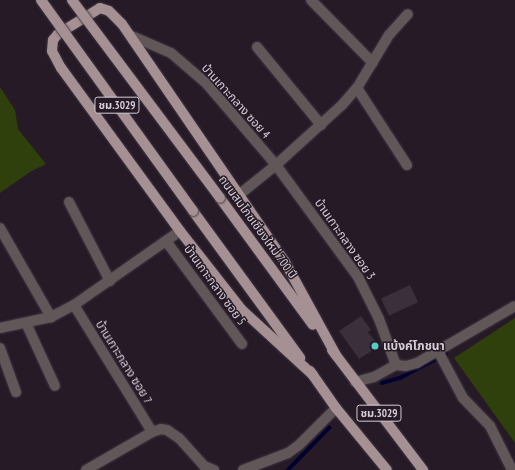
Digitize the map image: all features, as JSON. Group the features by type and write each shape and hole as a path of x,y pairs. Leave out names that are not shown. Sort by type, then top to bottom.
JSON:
{"main road":[{"name":"ชม.3029","path":"41,0 336,408 387,470"},
{"name":"ถนนสมโภชเชียงใหม่ 700 ปี","path":"72,0 355,382 423,470"},
{"path":"313,375 242,310 180,231 61,68 52,51 53,40 58,34 100,8 109,10 132,36 285,262 336,355"}],"street":[{"path":"311,0 373,63"},
{"path":"240,194 276,165 321,125 357,88 389,35 408,14"},
{"name":"บ้านเกาะกลาง ซอย 4","path":"132,36 171,53 206,83 276,165"},
{"path":"257,47 321,125"},
{"path":"357,88 407,165"},
{"name":"บ้านเกาะกลาง ซอย 3","path":"276,165 358,277 379,320 396,364"},
{"path":"69,202 110,281"},
{"path":"0,228 51,317"},
{"path":"0,328 51,317 74,305 180,231"},
{"name":"บ้านเกาะกลาง ซอย 5","path":"166,241 242,344"},
{"name":"บ้านเกาะกลาง ซอย 7","path":"74,305 152,432"},
{"path":"355,382 374,377 396,364 406,366 417,363 515,306"},
{"path":"26,323 55,386"},
{"path":"0,348 16,392"},
{"path":"438,350 463,398 490,426 512,470"},
{"path":"244,470 288,453 336,408"},
{"path":"86,470 101,466 152,432 167,430 179,438 204,466 214,470"}],"green space":[{"path":"0,87 15,110 18,129 46,164 30,172 0,193"},
{"path":"515,318 515,443 454,358"}],"building":[{"path":"410,285 418,302 389,316 381,299"},
{"path":"361,316 371,330 368,332 376,342 370,347 373,350 359,359 339,331"}],"waterway":[{"path":"382,383 400,378 446,354"},
{"path":"288,470 329,428"}],"place":[{"name":"แบ้งค์โภชนา","path":"375,346"}]}
